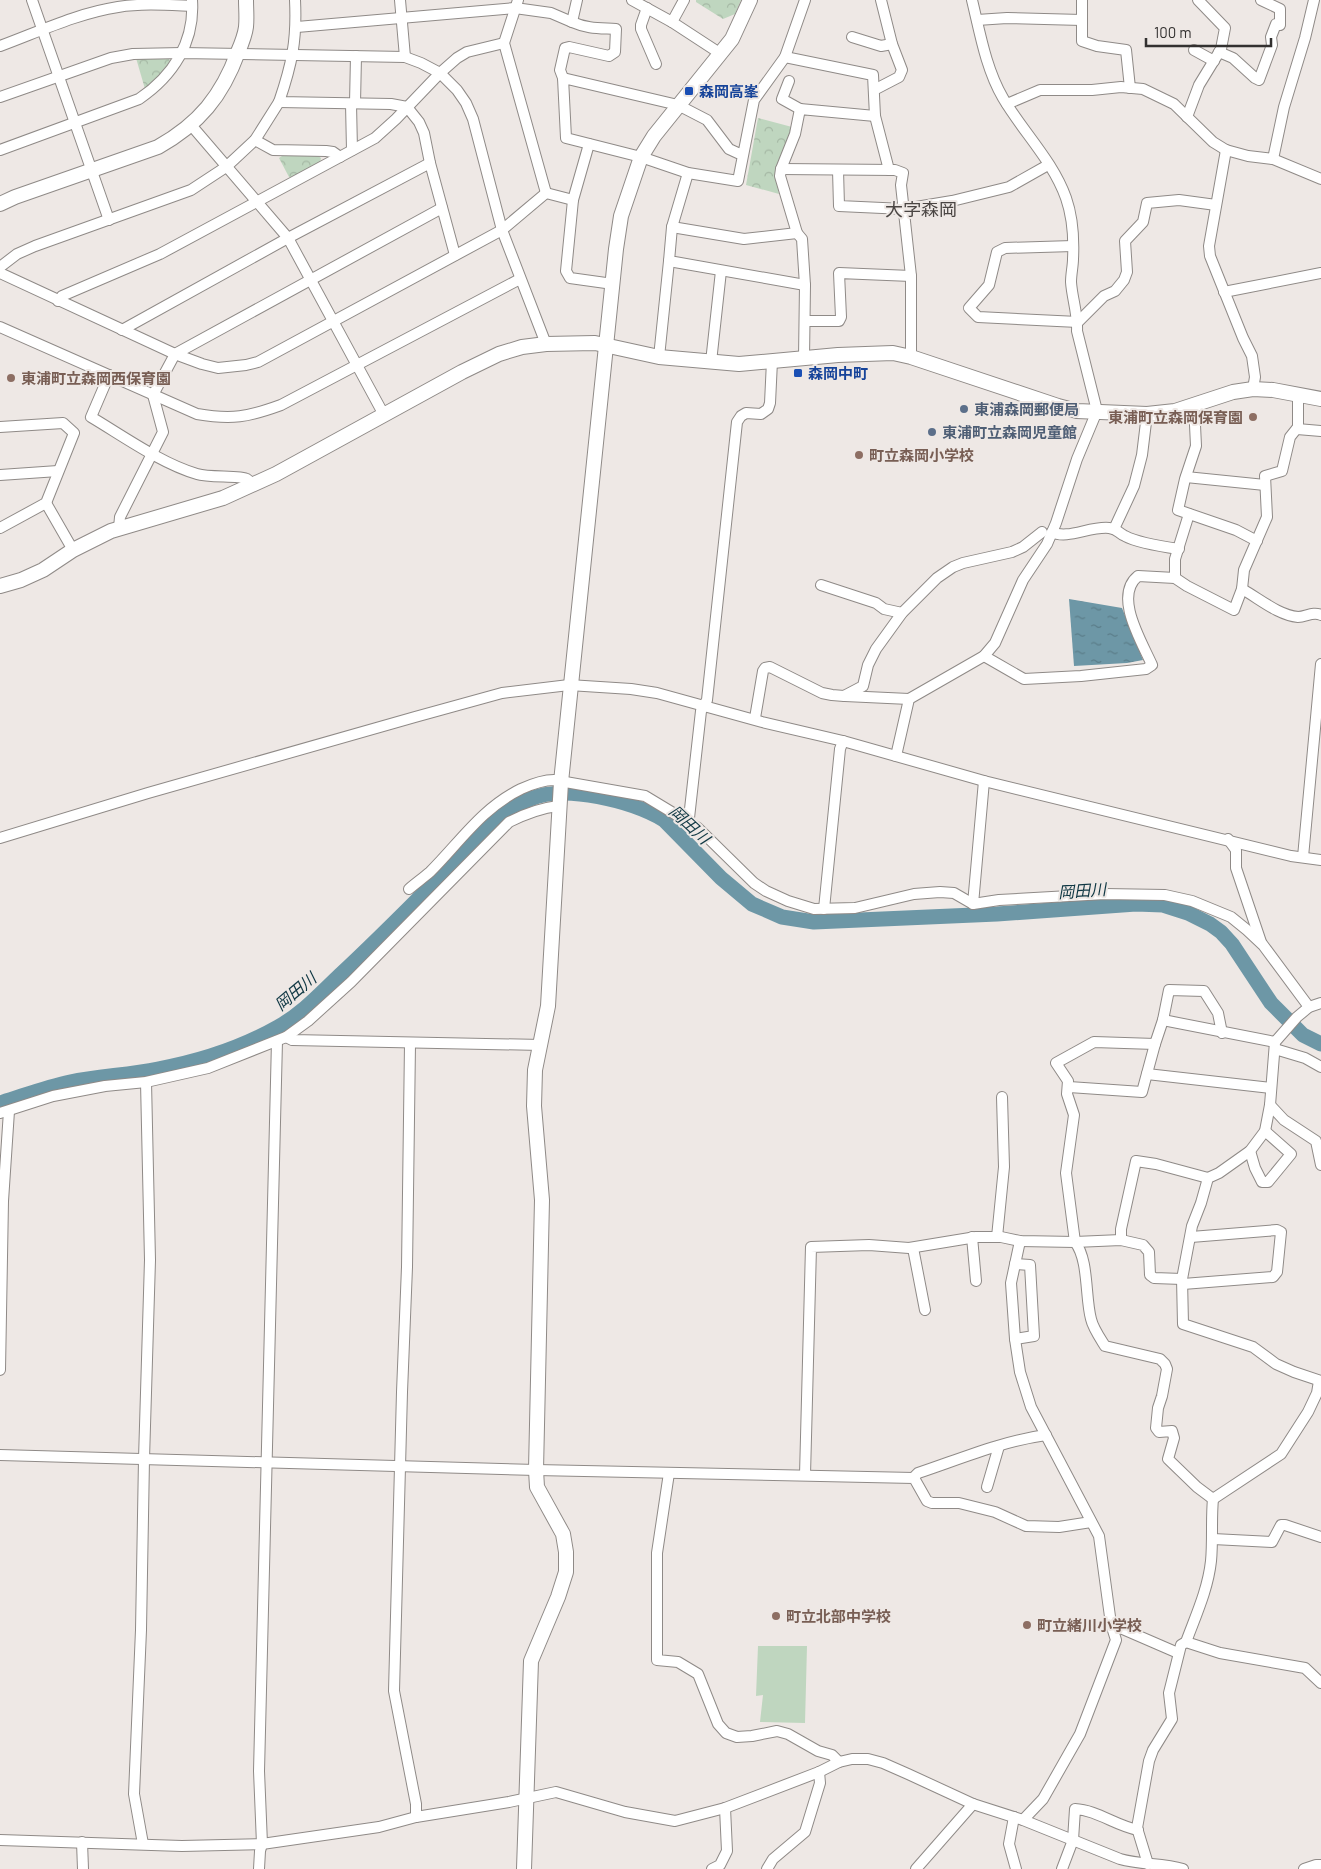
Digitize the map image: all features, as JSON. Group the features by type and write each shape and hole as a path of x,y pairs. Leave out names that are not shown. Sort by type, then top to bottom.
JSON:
{"street":[{"path":"32,0 109,220"},
{"path":"0,204 14,197 158,147 175,138 192,125 224,86 246,29 246,0"},
{"path":"0,267 17,254 26,250 191,190 226,167 255,140 278,102 289,74 293,54 297,27 295,0"},
{"path":"400,0 405,57"},
{"path":"572,22 577,0"},
{"path":"632,0 672,22 721,54"},
{"path":"672,22 684,0"},
{"path":"524,1869 531,1661 558,1597 566,1572 566,1552 563,1534 537,1487 542,1200 534,1106 535,1070 548,1006 560,782 621,216 641,157 654,136 678,105 721,54 739,26 750,0"},
{"path":"297,27 402,18 517,4 551,13 586,28 596,27 616,30 614,52 609,56 569,47 565,48 560,70 563,78 566,138 641,157 688,172 738,181 754,100 785,57 804,0"},
{"path":"874,90 899,77 902,70 892,44 881,0"},
{"path":"755,718 763,671 768,667 822,693 909,699 984,656 995,643 1023,580 1047,544 1047,532 1097,411 1077,331 1078,322 1071,281 1073,227 1066,198 1035,143 1002,96 982,44 972,0"},
{"path":"1082,0 1082,41 1097,46 1126,50 1130,88"},
{"path":"1187,117 1199,85 1216,57 1225,28 1198,0"},
{"path":"1194,50 1216,57 1232,58 1259,80 1272,46 1271,37 1276,24 1280,25 1280,9 1261,0"},
{"path":"1273,159 1284,107 1305,38 1314,0"},
{"path":"0,46 98,11 119,7 192,3 190,31 182,53 164,79 139,98 0,150"},
{"path":"517,4 504,44 546,193"},
{"path":"647,8 641,29 656,64"},
{"path":"977,20 1007,18 1082,20"},
{"path":"852,37 881,46 892,44"},
{"path":"58,301 62,296 160,254 374,138 440,73 458,58 467,52 504,44"},
{"path":"0,97 111,58 133,54 293,54 405,57 421,63 440,73 457,90 466,103 473,119 502,230 546,344"},
{"path":"352,150 356,56"},
{"path":"785,57 873,75 875,116 889,170"},
{"path":"563,78 678,105 707,120 729,149 742,155"},
{"path":"789,82 782,99 800,109 875,116"},
{"path":"1007,104 1040,90 1143,89 1174,104 1213,142 1226,150 1248,156 1273,159 1321,180"},
{"path":"278,102 397,105 407,107 419,122 424,133 455,255"},
{"path":"800,109 795,134 780,176 797,233 802,238 805,285 804,358"},
{"path":"192,125 288,238 384,415"},
{"path":"255,140 273,150 326,151 340,157"},
{"path":"590,144 573,200 566,271 570,278 613,284"},
{"path":"1226,150 1209,246 1210,256 1252,356 1255,377 1253,389"},
{"path":"122,330 430,162"},
{"path":"838,170 839,206 904,209 952,201 1009,187 1048,165"},
{"path":"781,169 889,170 903,172 901,185 912,276 910,357"},
{"path":"659,357 672,227 688,172"},
{"path":"546,193 573,200"},
{"path":"0,273 175,354 218,368 246,365 270,356 502,230 546,193"},
{"path":"1073,246 1005,248 997,252 989,285 969,308 978,316 1078,322 1104,296 1116,291 1124,280 1127,272 1125,241 1143,222 1147,203 1179,200 1216,205"},
{"path":"119,528 120,517 163,432 154,395 175,354 442,208"},
{"path":"672,227 744,239 797,233"},
{"path":"668,260 805,285"},
{"path":"710,362 720,270"},
{"path":"805,321 839,321 841,317 840,273 912,276"},
{"path":"1224,292 1321,273"},
{"path":"0,327 197,414 224,418 245,417 281,405 520,279"},
{"path":"0,586 21,580 43,570 74,550 119,528 223,498 252,485 276,474 462,372 499,354 522,347 546,344 606,344 659,357 739,364 893,353 1077,411 1147,414 1175,411 1233,392 1253,389 1273,390 1321,399"},
{"path":"687,822 698,751 701,711 707,700 737,422 741,416 761,414 768,409 772,361"},
{"path":"109,375 91,417 152,454 199,475 247,479 252,485"},
{"path":"984,656 1024,679 1081,676 1146,669 1152,665 1133,624 1128,605 1128,591 1131,582 1138,576 1175,578 1234,610 1242,589 1244,570 1267,517 1265,476 1282,471 1290,437 1297,430 1299,419 1298,395"},
{"path":"1194,404 1196,446 1178,510 1236,530 1257,540"},
{"path":"1114,529 1134,486 1142,455 1147,414"},
{"path":"0,427 63,424 74,433 46,503 0,528"},
{"path":"1297,430 1321,431"},
{"path":"0,475 58,471"},
{"path":"1186,477 1266,485"},
{"path":"46,503 74,550"},
{"path":"1175,578 1175,559 1189,514"},
{"path":"1047,532 1058,536 1095,527 1118,529 1125,536 1179,549"},
{"path":"844,696 863,686 874,653 902,613 927,587 953,567 1012,552 1047,532"},
{"path":"821,585 902,613"},
{"path":"1242,589 1270,605 1276,612 1299,617 1316,613 1321,615"},
{"path":"1303,857 1321,664"},
{"path":"0,838 148,793 502,693 570,685 643,690 755,718 762,722 843,741 984,781 1228,839 1291,856 1321,860"},
{"path":"896,756 909,699"},
{"path":"824,909 840,750 843,741"},
{"path":"409,889 430,872 482,815 498,802 532,784 546,780 646,796 708,837 745,876 766,891 802,906 824,909 855,908 914,894 940,892 954,893 973,904 1105,894 1165,895 1192,901 1231,917 1263,945 1309,1007"},
{"path":"973,904 984,781"},
{"path":"0,1370 4,1112 53,1096 105,1086 146,1082 208,1068 281,1039 308,1021 351,982 509,822 547,807 558,806"},
{"path":"1228,839 1236,850 1236,868 1263,945"},
{"path":"1069,1087 1142,1092 1163,1020 1169,990 1204,991 1218,1013 1222,1033"},
{"path":"1121,1240 1120,1229 1136,1161 1156,1164 1208,1178 1219,1173 1250,1151 1265,1131 1277,1042 1297,1017 1309,1007 1321,1003"},
{"path":"1163,1020 1222,1033 1277,1042 1321,1067"},
{"path":"281,1039 410,1044 541,1046"},
{"path":"259,1869 262,1844 259,1771 265,1463 281,1039"},
{"path":"1155,1044 1094,1042 1056,1063 1068,1081 1067,1094 1074,1115 1066,1173 1074,1242 1079,1247 1091,1319 1098,1336 1105,1346 1160,1359 1165,1364 1167,1369 1158,1408 1156,1428 1159,1432 1172,1431 1174,1438 1168,1459 1197,1487 1213,1499"},
{"path":"410,1044 407,1267 394,1691 416,1804 416,1817"},
{"path":"1147,1074 1271,1088"},
{"path":"143,1844 134,1794 141,1630 150,1260 146,1082"},
{"path":"997,1236 1004,1167 1002,1097"},
{"path":"1270,1105 1284,1120 1316,1141 1321,1165"},
{"path":"1250,1151 1262,1182 1268,1182 1291,1154 1265,1131"},
{"path":"1208,1178 1192,1226 1182,1281 1183,1324 1253,1347 1276,1364 1320,1381 1317,1393 1308,1412 1281,1454 1213,1499"},
{"path":"805,1475 811,1247 869,1245 913,1248 972,1237 997,1236 1020,1241 1074,1242 1121,1240 1143,1245 1149,1252 1150,1275 1154,1278 1182,1281 1273,1277 1277,1272 1281,1232 1277,1230 1191,1237"},
{"path":"972,1237 976,1281"},
{"path":"1016,1869 1009,1844 1018,1818 1043,1799 1080,1734 1116,1640 1111,1624 1099,1536 1031,1407 1020,1372 1015,1339 1011,1283 1020,1241"},
{"path":"913,1248 925,1310"},
{"path":"1015,1264 1030,1265 1034,1336 1015,1339"},
{"path":"915,1476 918,1473 999,1446 1046,1435"},
{"path":"986,1487 999,1446"},
{"path":"0,1455 536,1470 914,1478 927,1502 959,1503 995,1512 1026,1526 1059,1527 1091,1522"},
{"path":"668,1473 657,1553 657,1660 678,1662 698,1674 718,1724 726,1733 737,1737 777,1731 788,1734 818,1751 832,1755 839,1762"},
{"path":"1148,1864 1138,1830 1148,1761 1172,1719 1168,1693 1178,1653 1181,1645 1186,1642 1207,1587 1213,1539 1211,1517 1213,1499"},
{"path":"1213,1539 1272,1542 1281,1525 1321,1537"},
{"path":"1111,1624 1178,1653"},
{"path":"1186,1642 1220,1653 1305,1668 1321,1683"},
{"path":"0,1840 182,1846 262,1844 378,1827 416,1817 556,1792 625,1812 675,1821 725,1808 819,1772 839,1762 852,1759 868,1759 883,1763 973,1804 1018,1818 1136,1866 1148,1864 1169,1865 1183,1869"},
{"path":"767,1869 773,1859 805,1832 820,1783 819,1772"},
{"path":"916,1869 973,1804"},
{"path":"712,1869 720,1866 727,1851 725,1808"},
{"path":"1062,1869 1073,1840 1075,1809 1081,1809 1103,1817 1124,1828 1138,1830"},
{"path":"82,1842 83,1869"},
{"path":"1304,1869 1316,1864 1321,1865"}],"green space":[{"path":"696,0 741,0 735,14 723,19 696,2"},
{"path":"136,58 169,58 170,62 162,75 145,89"},
{"path":"758,118 792,127 775,174 779,194 746,185"},
{"path":"285,154 316,154 321,158 320,163 294,178 289,177 279,158"},
{"path":"758,1646 807,1646 805,1723 760,1722 763,1695 756,1696"}],"water":[{"path":"1069,599 1122,608 1143,660 1127,663 1074,666"}],"waterway":[{"name":"岡田川","path":"0,1103 70,1082 147,1071 190,1062 220,1053 264,1035 303,1010 384,933 499,818 530,799 561,793 579,794 617,801 664,820 721,878 752,904 782,917 814,922 997,914 1136,904 1163,905 1188,913 1221,932 1232,944 1271,1003 1303,1035 1321,1044"}],"place":[{"name":"森岡高峯","path":"689,91"},
{"name":"森岡中町","path":"798,373"},
{"name":"東浦町立森岡西保育園","path":"11,378"},
{"name":"東浦森岡郵便局","path":"964,409"},
{"name":"東浦町立森岡保育園","path":"1253,417"},
{"name":"東浦町立森岡児童館","path":"932,432"},
{"name":"町立森岡小学校","path":"859,455"},
{"name":"町立北部中学校","path":"776,1616"},
{"name":"町立緒川小学校","path":"1027,1625"}],"district":[{"name":"大字森岡","path":"921,209"}]}
